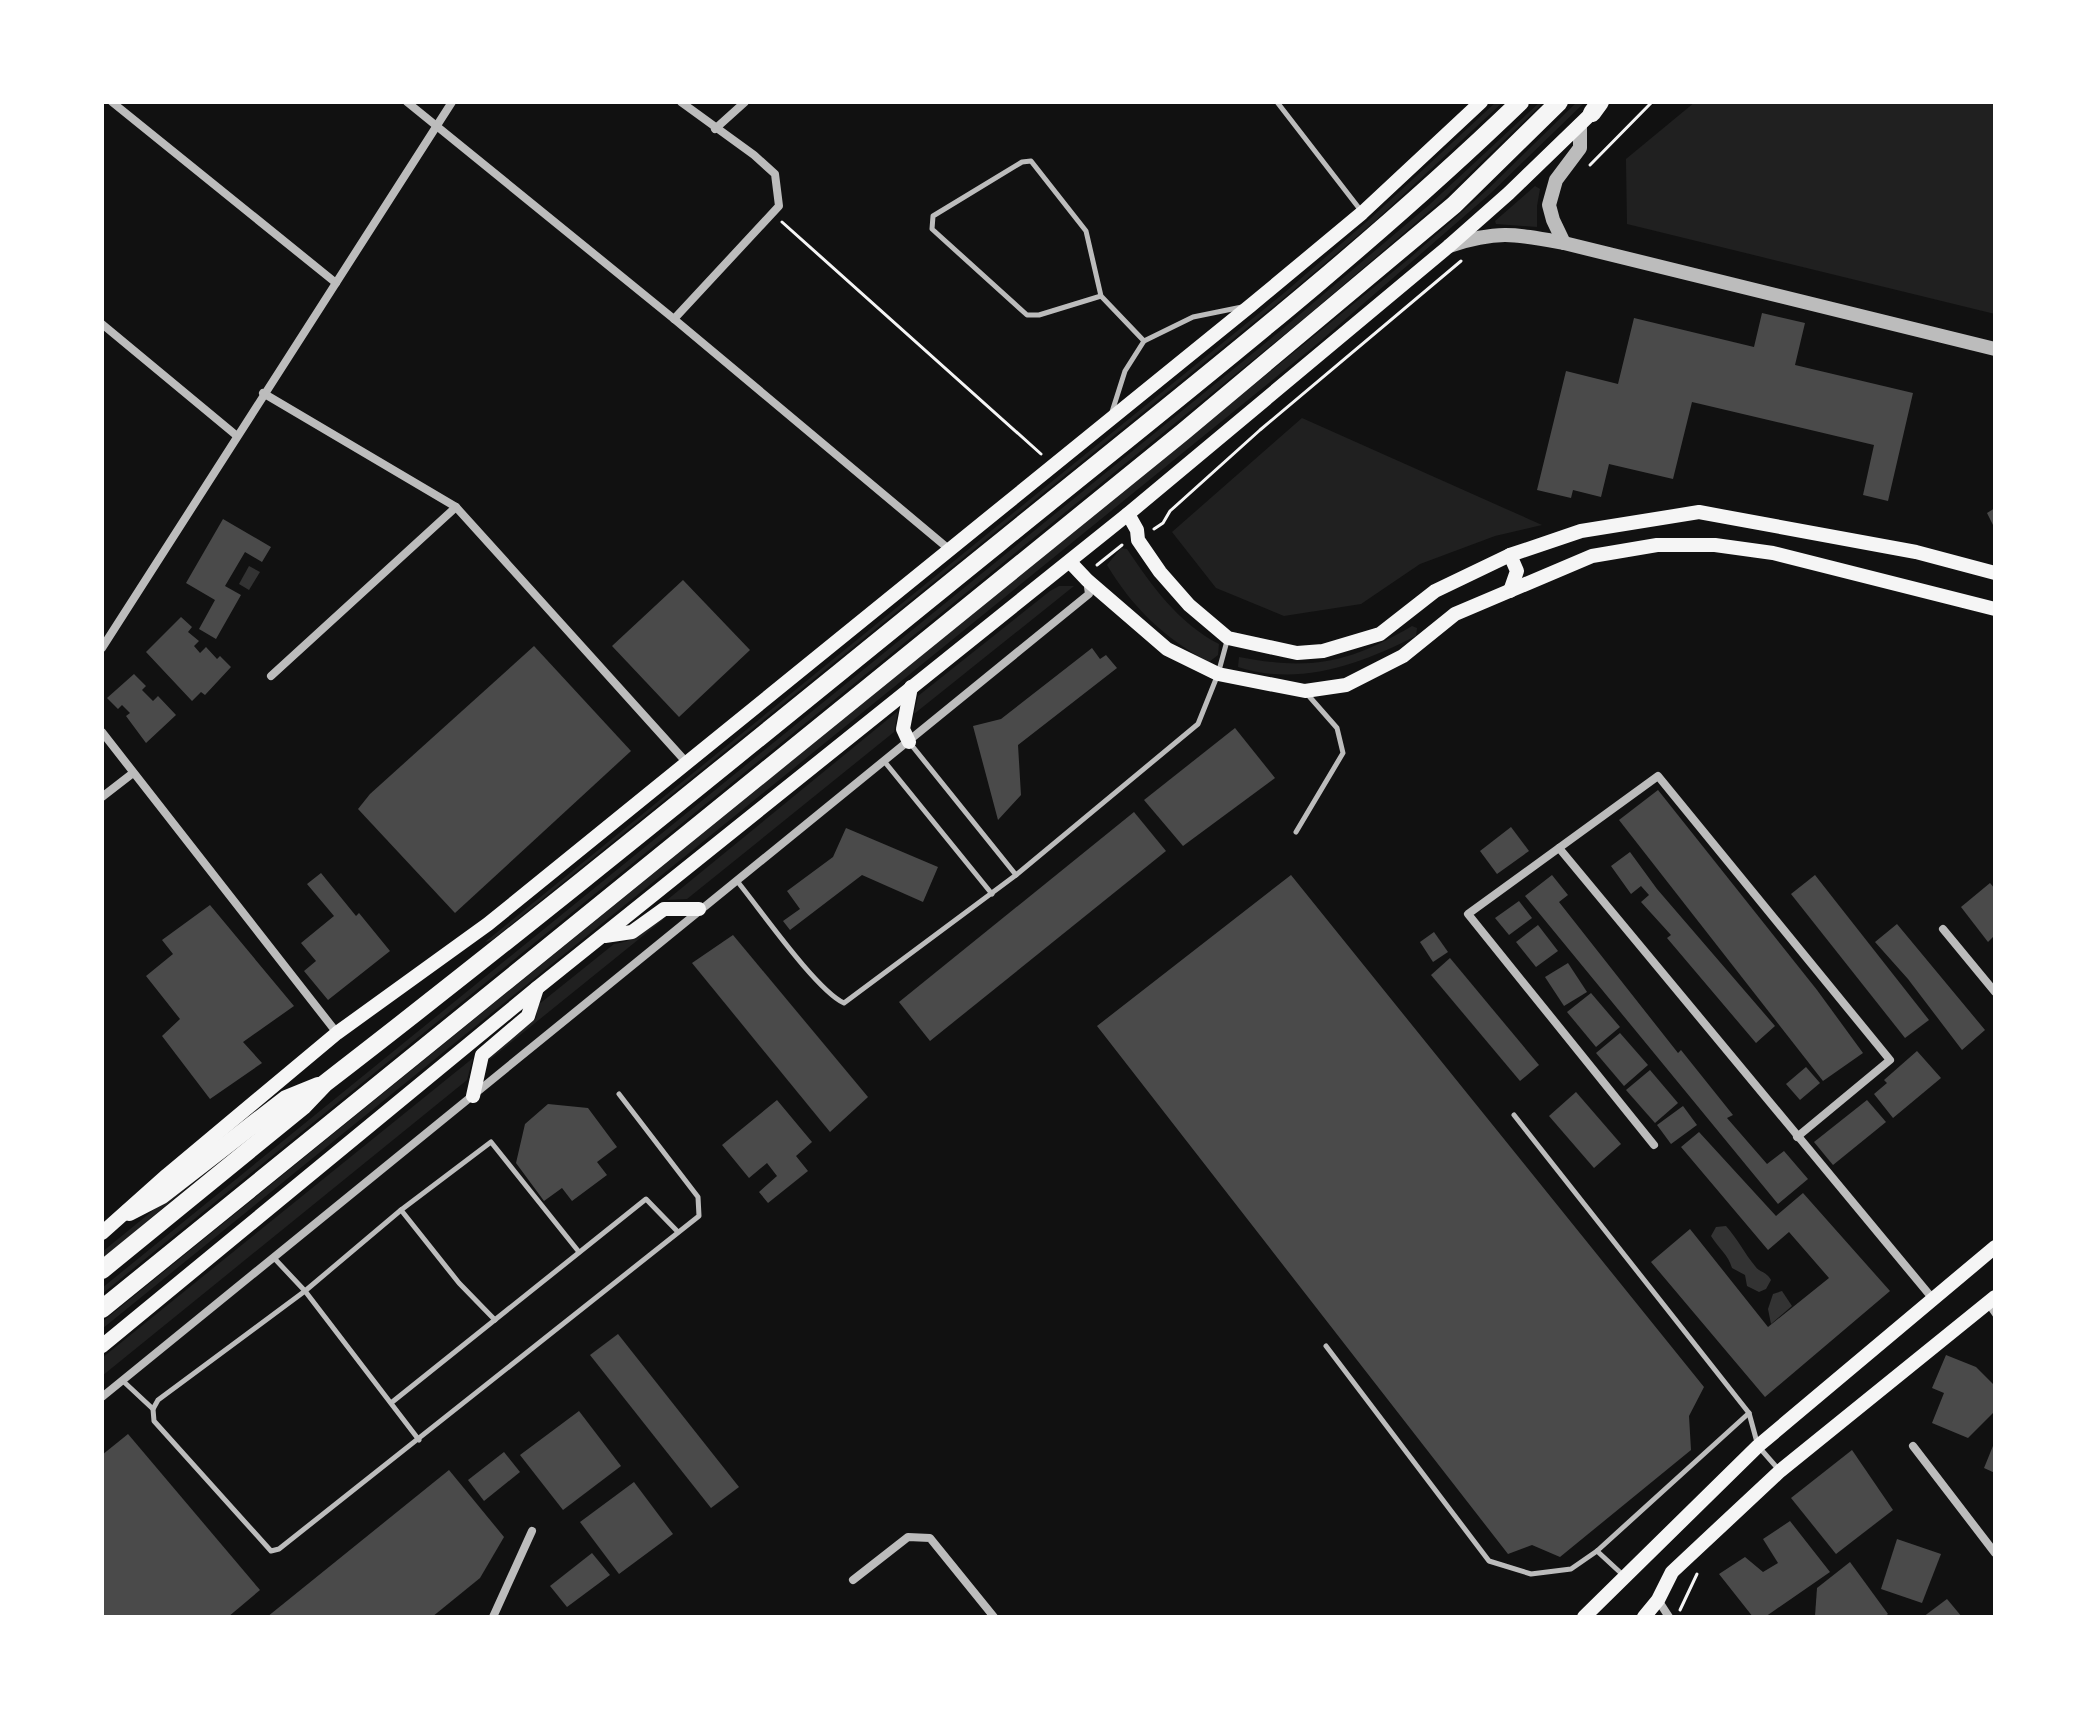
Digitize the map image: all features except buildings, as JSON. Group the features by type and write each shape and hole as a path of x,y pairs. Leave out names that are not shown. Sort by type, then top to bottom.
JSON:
{"highway":[{"path":"102,1270 303,1106 324,1084 487,959 1294,305 1439,180 1520,102"},
{"path":"102,1309 1183,432 1454,205 1559,102"},
{"path":"129,1212 162,1195 286,1099 324,1084"}],"main road":[{"path":"102,1233 337,1033 488,924 1250,306 1362,213 1481,102"},
{"path":"102,1346 537,988 1128,514 1449,246 1594,110"},
{"path":"1128,514 1137,530 1138,540 1160,572 1189,605 1228,638 1297,653 1323,651 1380,634 1435,591 1510,555 1581,531 1699,512 1916,552 1995,573"},
{"path":"1070,562 1167,649 1218,674 1305,691 1346,685 1403,656 1455,614 1592,556 1657,545 1715,545 1773,553 1995,609"},
{"path":"1510,555 1517,571 1510,591"},
{"path":"909,742 903,729 911,687"},
{"path":"604,936 632,932 664,909 699,909"},
{"path":"473,1096 482,1055 528,1016 537,988"},
{"path":"1584,1617 1758,1446 1995,1247"},
{"path":"1644,1617 1658,1600 1672,1572 1780,1471 1992,1306"}],"street":[{"path":"112,102 336,283"},
{"path":"407,102 674,319 950,550"},
{"path":"102,648 452,102"},
{"path":"674,319 779,206 775,174 681,102"},
{"path":"715,129 745,102"},
{"path":"1564,243 1549,205 1556,180 1580,148 1594,110"},
{"path":"1449,246 1480,236 1513,234 1564,243 1995,349"},
{"path":"102,324 237,436"},
{"path":"263,393 456,507 687,763"},
{"path":"271,676 456,507"},
{"path":"102,1397 1089,594 1087,580"},
{"path":"102,732 337,1033"},
{"path":"102,797 133,773"},
{"path":"1654,1145 1468,914 1658,776 1890,1060 1797,1137"},
{"path":"1559,848 1933,1299"},
{"path":"1943,929 1995,992"},
{"path":"1913,1446 1995,1554"},
{"path":"493,1617 532,1531"},
{"path":"853,1580 908,1537 930,1538 994,1617"},
{"path":"1658,1600 1669,1617"}],"lane":[{"path":"1277,102 1362,213"},
{"path":"1101,296 1039,315 1027,315 932,229 933,216 1022,162 1031,161 1086,231 1101,296 1144,341"},
{"path":"1109,419 1125,371 1144,341 1193,317 1250,306"},
{"path":"736,881 819,983 844,1003 992,894 1198,724 1218,674 1228,638"},
{"path":"1296,832 1343,753 1337,728 1305,691"},
{"path":"909,742 1016,875"},
{"path":"884,761 992,894"},
{"path":"579,1252 491,1142 401,1210 305,1291 158,1400 153,1409 154,1421 271,1551 279,1549 699,1216 698,1197 619,1094"},
{"path":"1514,1115 1749,1413 1758,1446 1780,1471"},
{"path":"391,1403 646,1199 678,1232"},
{"path":"401,1210 459,1283 495,1320"},
{"path":"274,1257 305,1291 419,1440"},
{"path":"1326,1346 1489,1561 1531,1574 1571,1569 1597,1551 1749,1413"},
{"path":"123,1381 153,1409"},
{"path":"1597,1551 1625,1577"}],"path":[{"path":"1585,170 1652,102"},
{"path":"779,206 783,223 1053,465"}],"shaded area":[{"path":"1496,102 1503,102 1375,221 1285,297 492,940 485,942 1284,293 1371,218"},
{"path":"1540,102 1544,102 1440,202 1306,317 102,1294 102,1288 1279,332 1429,205"},
{"path":"1577,102 1585,102 1491,193 1317,344 102,1329 102,1322 1411,257 1489,188"},
{"path":"1695,102 1995,102 1995,314 1627,224 1626,159"},
{"path":"1535,186 1540,189 1537,227 1496,224 1495,221"},
{"path":"1302,418 1542,525 1495,536 1420,564 1361,604 1284,616 1216,588 1172,532"},
{"path":"1121,548 1127,549 1156,590 1178,614 1219,644 1218,655 1209,662 1193,653 1151,621 1127,595 1107,565"},
{"path":"249,566 260,572 249,590 239,584"},
{"path":"1059,586 1074,586 914,714 918,696"},
{"path":"1412,626 1417,628 1416,636 1374,655 1329,670 1284,675 1238,667 1239,657 1288,663 1329,661 1369,648"},
{"path":"898,711 894,732 687,899 667,900"},
{"path":"665,918 488,1061 493,1052 536,1018 538,1005 614,944 630,940"},
{"path":"473,1058 467,1080 102,1376 102,1358"},
{"path":"219,1161 102,1259 102,1252 199,1173"},
{"path":"1726,1226 1755,1266 1771,1280 1766,1289 1759,1292 1747,1286 1745,1275 1732,1268 1711,1236 1716,1227"},
{"path":"1782,1291 1792,1306 1771,1324 1768,1309 1773,1294"}]}
